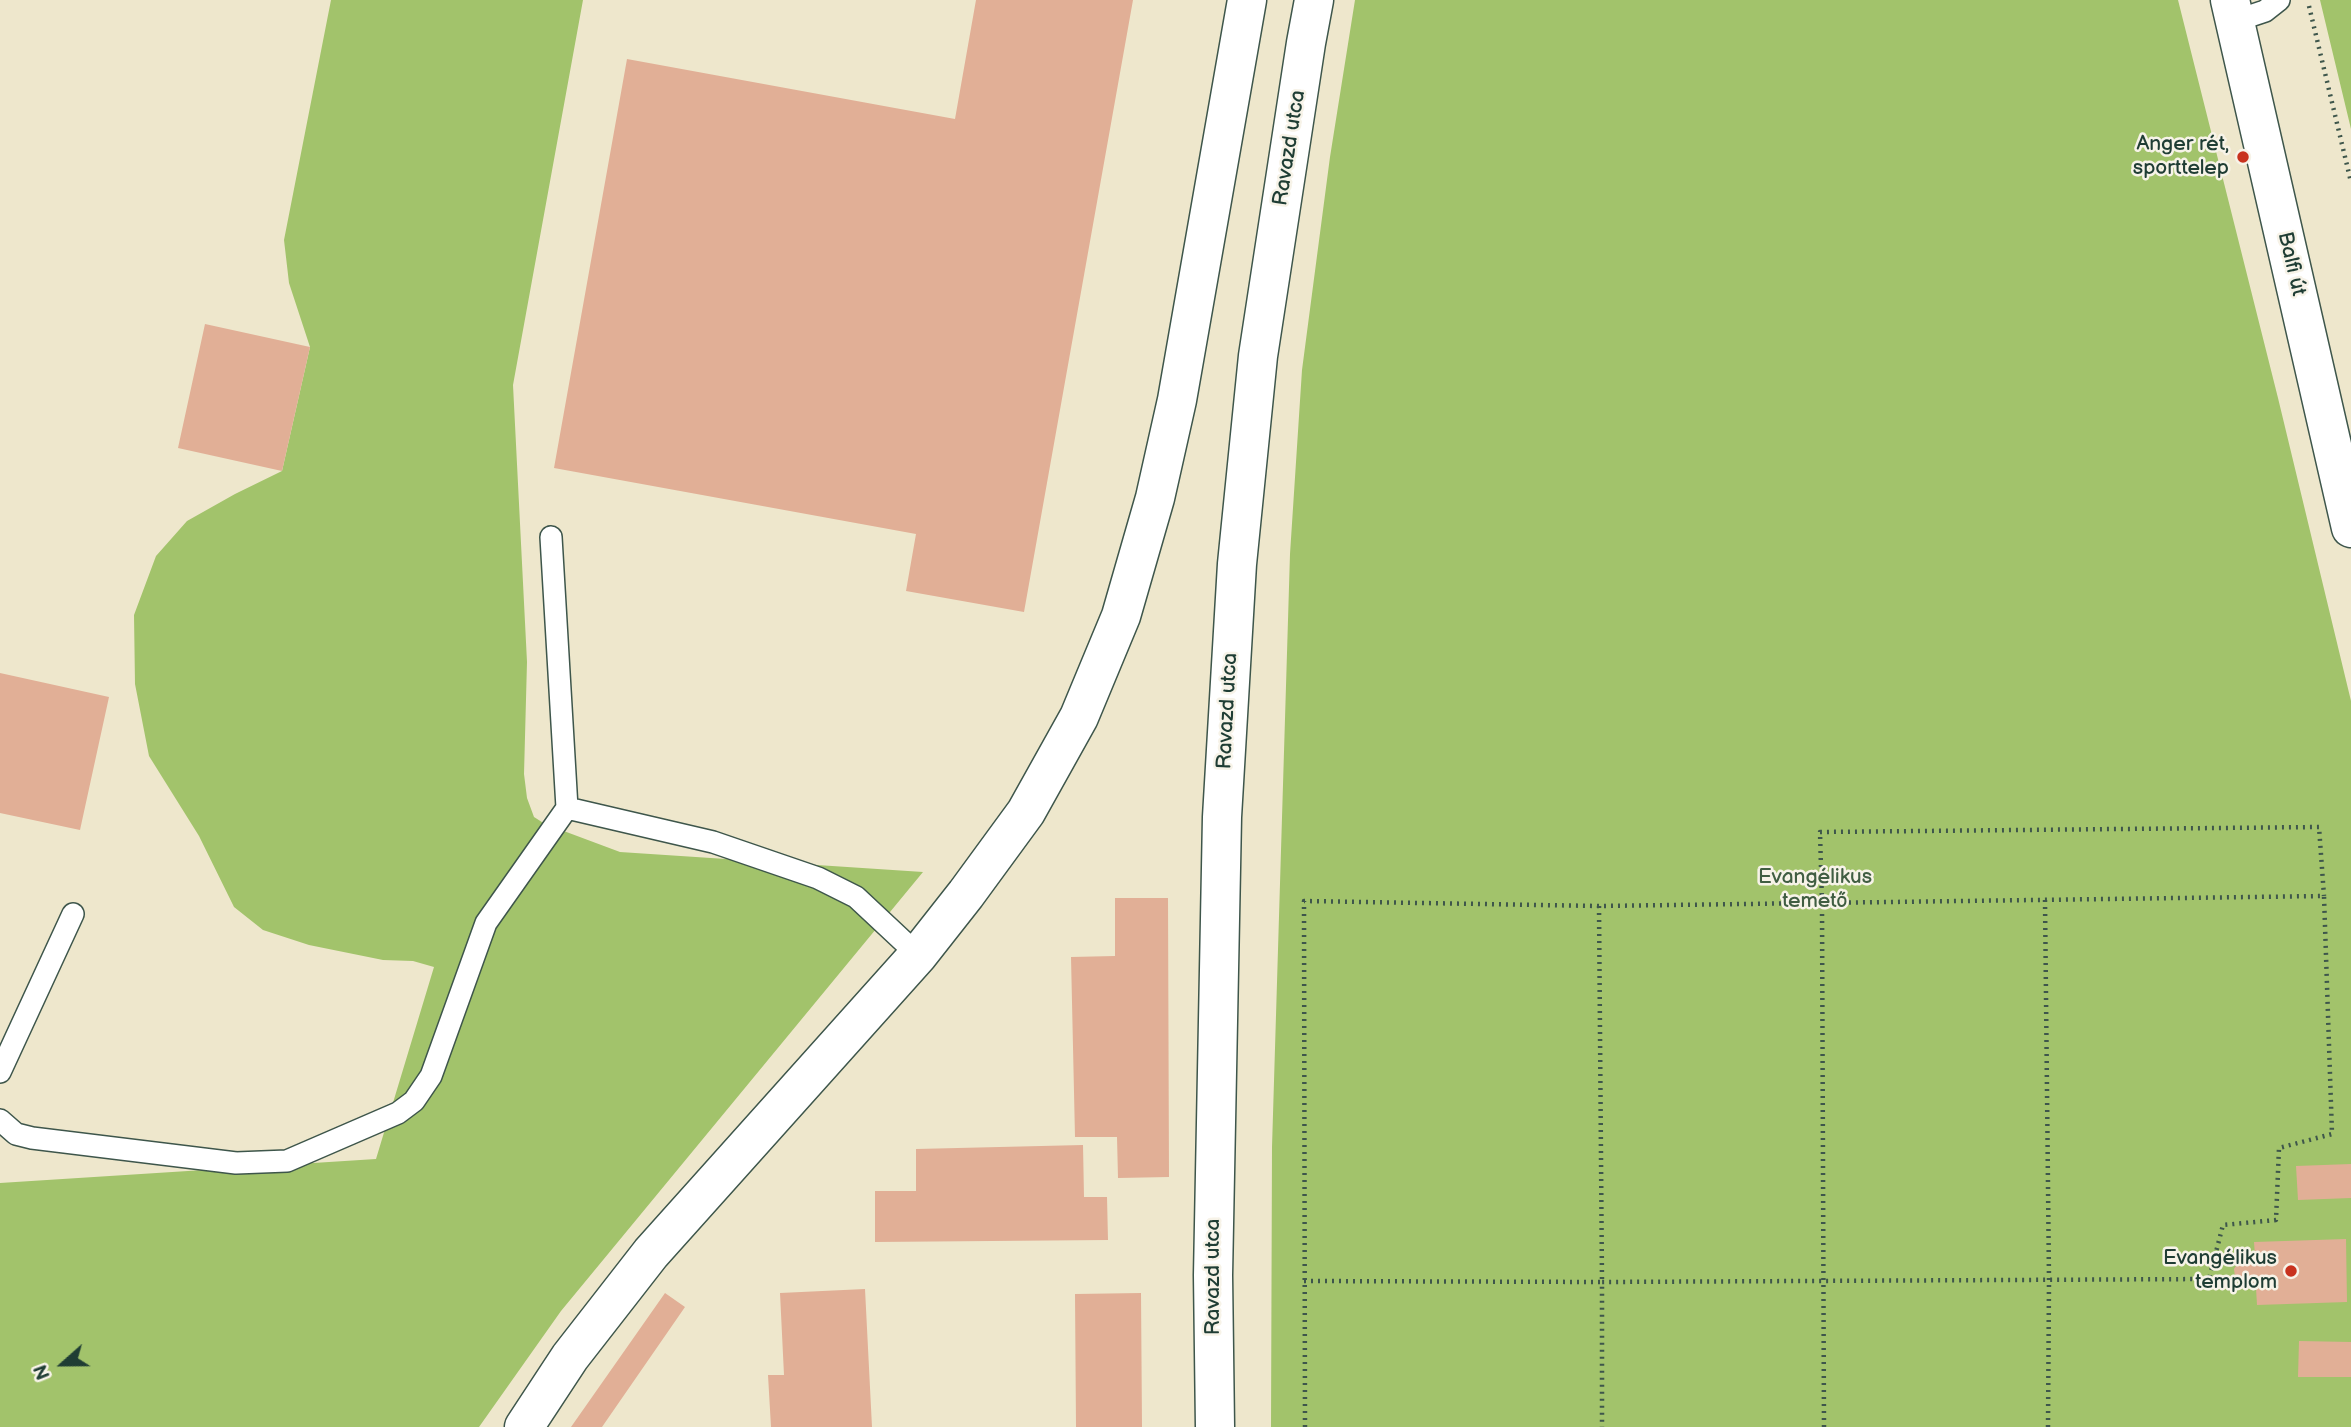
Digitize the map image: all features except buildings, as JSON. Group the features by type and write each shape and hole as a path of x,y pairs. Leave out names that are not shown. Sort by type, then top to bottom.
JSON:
{"street":[{"path":"524,1427 570,1357 651,1253 918,955 966,894 1026,812 1079,717 1121,616 1155,498 1177,400 1247,0"},
{"name":"Ravazd utca","path":"1215,1427 1213,1276 1222,817 1237,564 1258,356 1314,0"},
{"name":"Balfi út","path":"2232,10 2351,528"}],"lane":[{"path":"2232,10 2265,11 2278,0"},
{"path":"0,1120 16,1134 32,1138 236,1163 286,1161 398,1114 414,1101 431,1076 486,923 567,808 551,537"},
{"path":"567,808 713,842 818,878 856,897 918,955"},
{"path":"0,1072 73,914"}],"path":[{"path":"2307,0 2351,182"},
{"path":"1304,1281 1602,1282 1824,1281 2049,1280 2209,1279 2223,1225 2276,1220 2278,1147 2332,1134 2319,827 1820,832 1822,903 1824,1281 1824,1427"},
{"path":"1305,1427 1304,901 1599,906 2324,896"},
{"path":"2045,900 2048,1427"},
{"path":"1599,906 1602,1427"}],"green space":[{"path":"331,0 583,0 513,385 527,662 524,774 527,798 534,817 545,824 620,852 923,872 561,1311 479,1427 0,1427 0,1183 376,1159 434,967 413,961 383,960 309,945 263,930 234,907 199,836 149,756 135,684 134,615 156,556 187,521 282,471 310,347 289,283 284,240"},
{"name":"Evangélikus temető","path":"1355,0 2178,0 2351,701 2351,1427 1271,1427 1272,1147 1290,554 1302,370 1330,157"},
{"path":"2320,0 2351,0 2351,129"}],"place":[{"name":"Anger rét, sporttelep","path":"2243,157"},
{"name":"Evangélikus templom","path":"2291,1271"}]}
